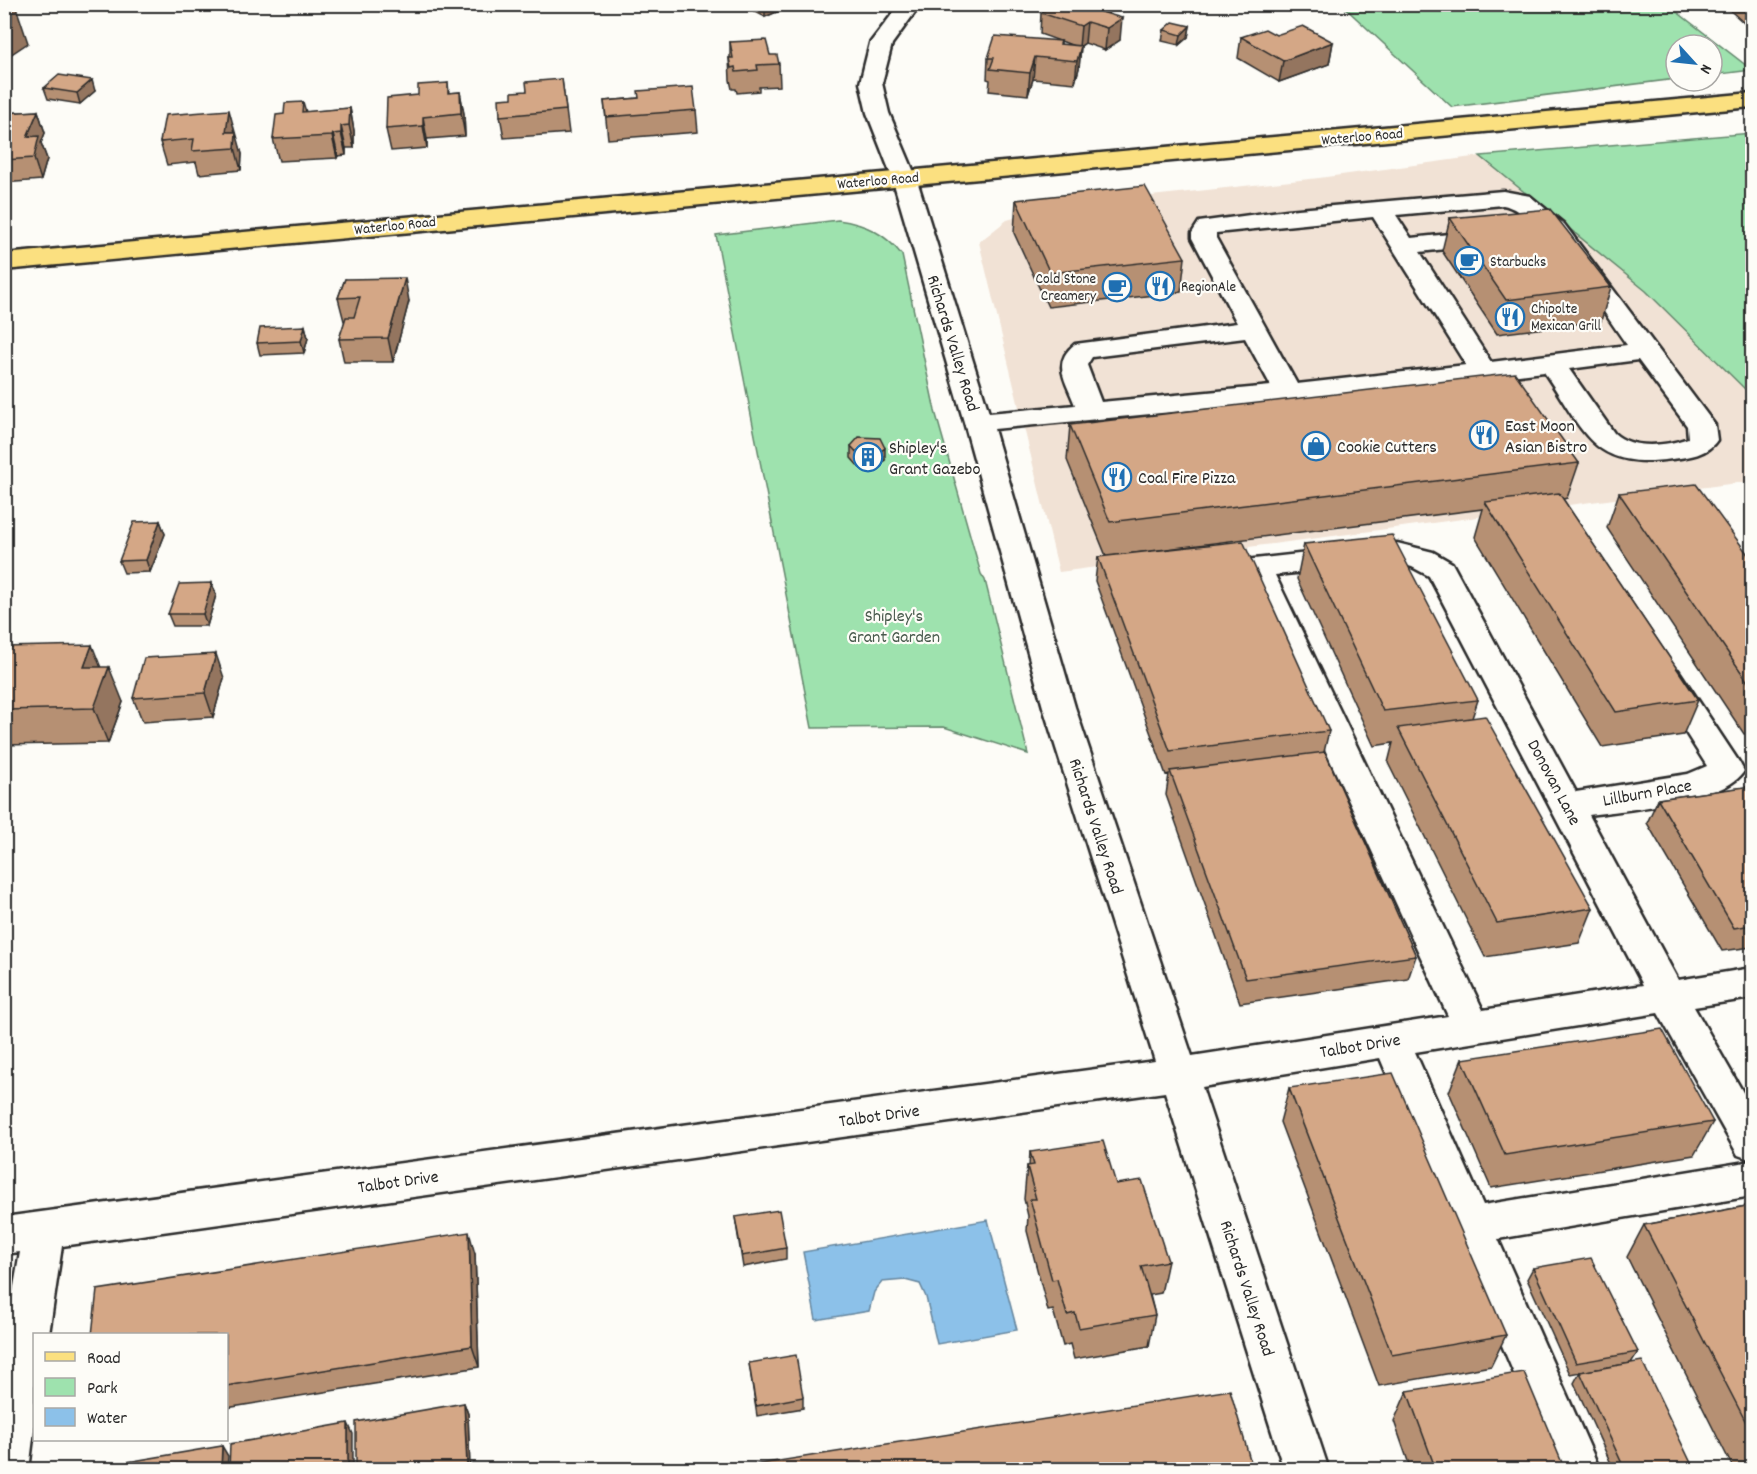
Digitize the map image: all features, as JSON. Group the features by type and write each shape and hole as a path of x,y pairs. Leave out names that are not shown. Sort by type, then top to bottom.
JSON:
{"main road":[{"name":"Waterloo Road","path":"4,262 1752,100"}],"street":[{"name":"Richards Valley Road","path":"910,4 881,43 871,83 878,113 904,177 978,422 1059,707 1307,1470"},
{"path":"1288,393 1204,238 1205,230 1216,225 1516,199 1527,204 1555,229 1701,425 1705,435 1700,444 1641,453 1612,446 1604,439 1552,363"},
{"path":"1380,209 1483,371"},
{"path":"1403,246 1555,229"},
{"path":"1091,412 1074,365 1075,357 1084,350 1253,329"},
{"path":"978,422 1288,393 1645,351"},
{"name":"Donovan Lane","path":"1472,1027 1256,567 1397,553 1422,559 1440,570 1668,996 1752,1143"},
{"name":"Lillburn Place","path":"1568,806 1694,786 1740,766 1650,652"},
{"name":"Talbot Drive","path":"24,1233 1179,1074 1752,983"},
{"path":"1391,1040 1578,1470"},
{"path":"1472,1225 1752,1178"},
{"path":"6,1470 24,1233"}],"shaded area":[{"path":"1480,156 1646,291 1752,396 1752,481 1059,572 979,242 1007,220 1058,206 1319,178"}],"green space":[{"path":"1342,5 1668,5 1704,33 1664,33 1664,80 1452,107"},
{"path":"1724,48 1752,70 1724,74"},
{"path":"1752,133 1752,396 1646,291 1480,156"},
{"name":"Shipley's Grant Garden","path":"838,220 874,231 889,241 902,255 935,411 981,574 985,580 1028,754 944,727 812,728 716,235"}],"water":[{"path":"988,1220 1017,1330 937,1344 926,1297 920,1284 905,1280 882,1282 874,1292 869,1311 816,1320 803,1252"}],"building":[{"path":"1053,4 1104,4 1109,6 1101,12 1122,18 1107,28 1087,22 1081,26 1041,13"},
{"path":"1173,22 1190,26 1181,35 1164,30"},
{"path":"1303,26 1333,42 1283,61 1241,37 1265,29 1276,35"},
{"path":"995,36 1061,41 1060,44 1081,46 1077,61 1035,57 1030,73 990,69 994,58 988,58"},
{"path":"766,40 770,55 777,55 779,64 757,65 758,70 736,72 735,67 731,68 729,58 733,58 730,42"},
{"path":"59,75 92,80 77,93 44,88"},
{"path":"562,79 566,110 500,116 499,99 512,98 512,92 527,91 526,82"},
{"path":"448,83 448,93 460,92 461,113 423,117 423,126 386,129 387,98 418,95 418,85"},
{"path":"693,87 696,110 606,117 604,101 639,98 638,91"},
{"path":"303,102 302,112 350,108 349,125 341,126 341,133 332,136 273,139 276,115 284,114 285,103"},
{"path":"229,110 226,132 236,132 235,148 192,151 194,139 160,142 165,115"},
{"path":"38,111 27,137 39,136 34,158 4,160 4,113"},
{"path":"1145,186 1185,258 1050,273 1016,200"},
{"path":"1550,209 1611,287 1506,300 1450,218"},
{"path":"405,278 388,338 339,339 346,317 354,317 360,297 338,298 345,279"},
{"path":"305,326 301,341 257,343 260,328"},
{"path":"1515,373 1579,463 1110,522 1070,425"},
{"path":"859,437 880,438 885,448 875,455 859,455 851,446"},
{"path":"1696,484 1752,560 1752,688 1619,493"},
{"path":"1559,493 1698,700 1616,712 1485,502"},
{"path":"160,521 146,560 119,561 134,522"},
{"path":"1392,535 1478,700 1383,711 1304,544"},
{"path":"1243,541 1329,731 1170,751 1098,557"},
{"path":"212,583 203,614 168,614 179,584"},
{"path":"92,645 84,667 109,667 94,708 4,710 4,647"},
{"path":"216,654 205,693 133,698 144,658"},
{"path":"1485,716 1593,908 1497,923 1398,728"},
{"path":"1325,752 1416,956 1246,979 1170,771"},
{"path":"1752,786 1752,925 1734,928 1658,799"},
{"path":"1662,1029 1713,1122 1505,1155 1462,1059"},
{"path":"1393,1073 1506,1335 1392,1355 1289,1088"},
{"path":"1103,1141 1116,1184 1142,1180 1168,1261 1141,1266 1155,1315 1079,1328 1075,1313 1067,1315 1057,1279 1052,1280 1030,1199 1036,1199 1027,1166 1034,1165 1030,1152"},
{"path":"1752,1205 1752,1434 1644,1225"},
{"path":"779,1210 786,1248 742,1256 735,1217"},
{"path":"469,1232 472,1346 228,1386 228,1333 92,1333 97,1290"},
{"path":"1591,1258 1638,1352 1576,1363 1533,1268"},
{"path":"796,1355 803,1397 756,1406 749,1363"},
{"path":"1642,1361 1691,1463 1660,1470 1625,1470 1580,1372"},
{"path":"1524,1372 1565,1470 1436,1470 1407,1391"},
{"path":"1230,1390 1253,1470 754,1470 754,1465"},
{"path":"464,1403 467,1465 439,1470 356,1470 356,1422"},
{"path":"348,1423 348,1470 229,1470 230,1444"},
{"path":"222,1446 221,1470 103,1470 104,1466"}],"place":[{"name":"Starbucks","path":"1469,261"},
{"name":"RegionAle","path":"1160,286"},
{"name":"Cold Stone Creamery","path":"1117,287"},
{"name":"Chipolte Mexican Grill","path":"1510,317"},
{"name":"East Moon Asian Bistro","path":"1484,435"},
{"name":"Cookie Cutters","path":"1316,446"},
{"name":"Shipley's Grant Gazebo","path":"868,457"},
{"name":"Coal Fire Pizza","path":"1117,477"}]}
